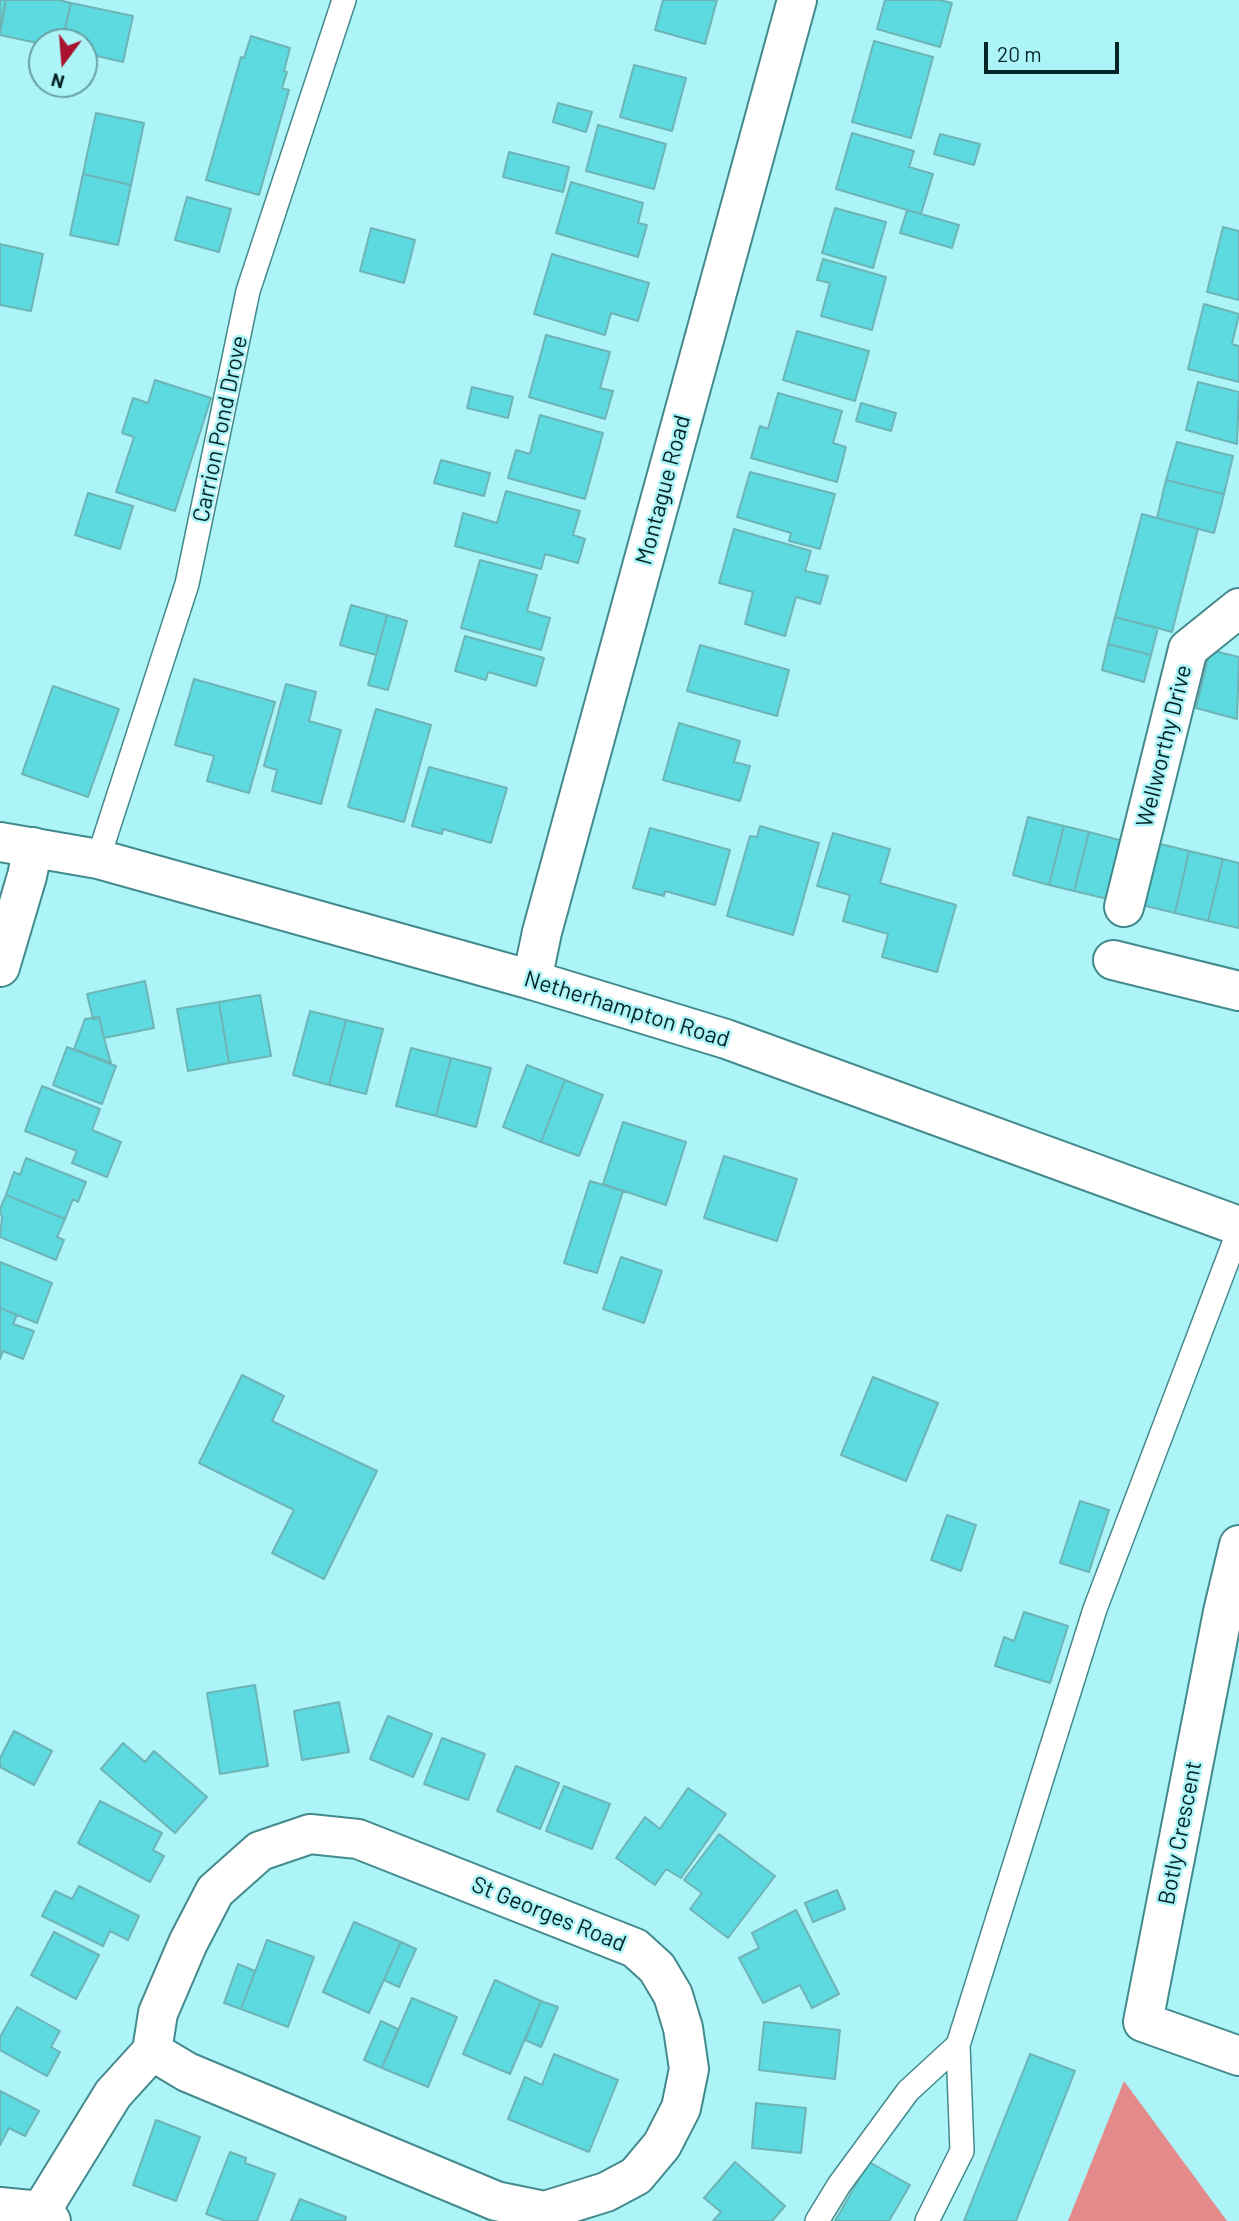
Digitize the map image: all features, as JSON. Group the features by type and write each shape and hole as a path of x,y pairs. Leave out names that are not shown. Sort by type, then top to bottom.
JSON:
{"street":[{"name":"Montague Road","path":"532,980 542,932 797,0"},
{"name":"Wellworthy Drive","path":"1124,907 1188,649 1239,608"},
{"name":"Netherhampton Road","path":"16,844 98,859 532,980 726,1038 1239,1228"},
{"path":"0,967 27,876 16,844"},
{"path":"1113,960 1239,991"},
{"name":"Botly Crescent","path":"1239,1545 1223,1612 1143,2022 1239,2056"},
{"name":"St Georges Road","path":"310,1834 358,1839 635,1948 657,1968 673,1996 689,2068 681,2108 662,2145 636,2176 606,2192 545,2211 496,2201 187,2072 152,2050 158,2014 188,1943 215,1891 260,1851 310,1834"},
{"path":"0,2207 46,2216 113,2094 152,2050"}],"lane":[{"name":"Carrion Pond Drove","path":"98,859 187,584 248,291 344,0"},
{"path":"927,2221 962,2151 958,2045 1096,1609 1239,1228"},
{"path":"817,2221 839,2185 908,2091 958,2045"}],"shaded area":[{"path":"1124,2081 1227,2221 1068,2221"}],"building":[{"path":"0,0 6,0 0,27"},
{"path":"6,0 59,0 71,3 65,28 28,28 28,41 0,35"},
{"path":"663,0 717,0 705,44 655,30"},
{"path":"885,0 939,0 952,3 940,47 877,29"},
{"path":"71,3 133,16 123,62 98,56 98,28 65,28"},
{"path":"251,36 290,48 282,88 289,90 259,195 206,180 241,57 244,58"},
{"path":"874,41 933,57 911,138 852,122"},
{"path":"634,65 686,78 672,131 620,117"},
{"path":"558,103 592,112 586,132 553,122"},
{"path":"96,113 144,123 131,185 83,174"},
{"path":"598,125 666,144 654,189 586,171"},
{"path":"852,133 914,151 909,167 933,174 921,214 836,189"},
{"path":"940,134 980,144 974,165 934,154"},
{"path":"509,152 569,167 563,192 503,177"},
{"path":"83,174 131,185 118,245 70,235"},
{"path":"571,182 643,203 638,223 647,225 638,257 556,233"},
{"path":"187,197 231,209 219,252 175,240"},
{"path":"835,208 886,222 873,268 822,253"},
{"path":"907,210 959,225 952,248 900,233"},
{"path":"1223,227 1239,231 1239,300 1207,292"},
{"path":"371,228 415,240 404,283 360,271"},
{"path":"0,244 43,254 31,311 0,305"},
{"path":"552,254 649,283 638,321 611,313 605,335 534,314"},
{"path":"823,259 886,277 872,330 821,316 830,283 817,280"},
{"path":"1204,304 1239,314 1232,344 1239,346 1239,382 1188,369"},
{"path":"797,331 869,351 855,401 783,380"},
{"path":"546,335 610,352 600,388 613,391 605,419 529,397"},
{"path":"155,380 211,398 175,511 116,492 134,437 122,433 133,398 148,403"},
{"path":"1198,382 1239,392 1237,444 1186,430"},
{"path":"472,387 513,397 508,418 467,408"},
{"path":"778,393 842,411 833,443 846,447 837,482 751,458 760,426 768,429"},
{"path":"861,403 896,413 891,431 856,421"},
{"path":"540,415 603,433 585,499 508,478 516,450 530,454"},
{"path":"1177,442 1233,456 1224,494 1166,480"},
{"path":"441,460 490,473 484,496 434,483"},
{"path":"750,472 835,494 820,549 789,541 791,533 737,517"},
{"path":"1166,480 1224,494 1214,533 1157,518"},
{"path":"506,491 580,511 573,535 585,539 578,563 545,554 541,569 455,546 463,513 497,523"},
{"path":"88,493 133,506 120,549 75,535"},
{"path":"1142,514 1198,529 1172,632 1115,617"},
{"path":"734,529 811,551 805,571 828,576 820,604 796,597 785,636 745,624 753,592 719,583"},
{"path":"480,560 537,575 527,611 550,618 541,650 461,628"},
{"path":"351,605 387,615 376,655 340,645"},
{"path":"387,615 407,621 388,690 368,685"},
{"path":"1115,617 1158,628 1151,655 1108,644"},
{"path":"465,636 544,658 536,686 488,672 486,680 455,671"},
{"path":"1108,644 1151,655 1144,682 1102,670"},
{"path":"700,645 789,670 777,716 687,691"},
{"path":"1210,650 1239,657 1237,719 1196,708"},
{"path":"194,679 275,702 249,793 207,781 214,756 175,745"},
{"path":"286,684 316,692 309,721 341,730 321,804 272,791 277,770 264,766"},
{"path":"53,686 119,709 88,797 22,774"},
{"path":"376,709 431,725 404,822 348,807"},
{"path":"679,723 740,741 734,762 750,766 740,801 663,780"},
{"path":"429,767 507,788 491,843 443,829 442,834 412,826"},
{"path":"1028,817 1064,826 1049,885 1013,875"},
{"path":"760,826 819,843 793,935 727,916 750,836 757,837"},
{"path":"1064,826 1089,832 1074,891 1049,885"},
{"path":"650,828 730,850 715,905 665,891 664,896 633,888"},
{"path":"1089,832 1123,841 1108,899 1074,891"},
{"path":"833,833 890,849 880,883 956,905 937,972 882,957 888,934 843,921 850,895 817,886"},
{"path":"1156,843 1189,851 1175,913 1142,905"},
{"path":"1189,851 1223,859 1208,921 1175,913"},
{"path":"1223,859 1239,863 1239,928 1208,921"},
{"path":"145,981 154,1028 104,1038 99,1017 93,1019 87,994"},
{"path":"260,995 271,1056 229,1063 219,1002"},
{"path":"219,1002 229,1063 188,1071 177,1009"},
{"path":"310,1011 346,1020 329,1085 293,1075"},
{"path":"99,1017 111,1063 74,1049 85,1019"},
{"path":"346,1020 383,1029 366,1094 329,1085"},
{"path":"67,1047 116,1066 102,1104 53,1085"},
{"path":"411,1048 451,1058 436,1116 396,1106"},
{"path":"451,1058 491,1068 476,1127 436,1116"},
{"path":"527,1065 565,1080 541,1142 503,1127"},
{"path":"565,1080 603,1095 579,1156 541,1142"},
{"path":"42,1086 100,1109 92,1130 121,1142 107,1177 72,1163 77,1151 25,1131"},
{"path":"623,1122 686,1142 666,1205 603,1184"},
{"path":"724,1156 797,1179 777,1241 704,1218"},
{"path":"26,1158 86,1182 78,1202 73,1199 65,1219 6,1195 14,1172 20,1175"},
{"path":"590,1181 623,1191 597,1273 564,1263"},
{"path":"6,1195 65,1219 57,1237 64,1240 56,1260 0,1237 0,1209"},
{"path":"621,1257 662,1271 644,1323 603,1309"},
{"path":"0,1262 52,1283 37,1323 0,1308"},
{"path":"0,1308 17,1315 13,1324 34,1331 23,1359 3,1351 0,1359"},
{"path":"242,1375 284,1396 272,1421 377,1471 324,1579 272,1553 294,1510 199,1463"},
{"path":"873,1377 938,1403 906,1481 841,1455"},
{"path":"1080,1501 1109,1510 1089,1572 1060,1563"},
{"path":"947,1515 976,1525 961,1571 931,1560"},
{"path":"1024,1612 1068,1626 1050,1683 995,1666 1004,1637 1014,1641"},
{"path":"255,1685 268,1766 220,1774 207,1693"},
{"path":"339,1702 349,1752 302,1760 294,1711"},
{"path":"388,1716 432,1734 413,1777 370,1759"},
{"path":"14,1731 52,1751 34,1785 0,1767 0,1758"},
{"path":"442,1738 485,1754 468,1800 424,1784"},
{"path":"123,1743 145,1762 154,1751 207,1797 175,1833 101,1769"},
{"path":"516,1766 559,1783 540,1829 497,1811"},
{"path":"564,1786 610,1804 592,1849 546,1831"},
{"path":"688,1788 726,1814 681,1878 666,1869 655,1885 616,1858 645,1817 660,1829"},
{"path":"100,1801 162,1833 153,1850 164,1856 150,1882 78,1843"},
{"path":"719,1834 775,1876 728,1938 690,1909 702,1893 684,1880"},
{"path":"79,1886 139,1916 128,1940 110,1931 103,1946 42,1916 55,1891 72,1899"},
{"path":"837,1890 845,1909 813,1922 805,1903"},
{"path":"796,1910 839,1994 812,2008 800,1985 763,2003 739,1958 759,1948 752,1933"},
{"path":"354,1922 401,1942 369,2013 323,1992"},
{"path":"54,1932 99,1955 76,1999 31,1975"},
{"path":"267,1940 314,1957 288,2027 241,2009"},
{"path":"401,1942 416,1949 399,1987 384,1980"},
{"path":"238,1964 255,1971 241,2009 224,2003"},
{"path":"495,1980 541,2001 510,2074 463,2054"},
{"path":"412,1998 457,2017 428,2087 382,2068"},
{"path":"541,2001 558,2007 541,2047 525,2040"},
{"path":"17,2007 60,2031 51,2047 60,2052 47,2076 0,2050 0,2037"},
{"path":"381,2021 398,2029 382,2068 364,2060"},
{"path":"764,2022 840,2030 835,2079 759,2070"},
{"path":"554,2054 618,2080 589,2152 508,2119 525,2077 542,2085"},
{"path":"1030,2054 1075,2071 1016,2221 964,2221"},
{"path":"0,2091 39,2111 25,2136 9,2128 0,2145"},
{"path":"756,2103 806,2108 801,2153 752,2148"},
{"path":"156,2120 200,2137 176,2201 133,2185"},
{"path":"230,2152 246,2158 245,2163 275,2174 257,2221 226,2221 206,2214"},
{"path":"735,2162 785,2206 772,2221 713,2221 721,2212 704,2198"},
{"path":"869,2162 910,2185 889,2221 835,2221"},
{"path":"300,2199 346,2217 345,2221 291,2221"}]}
